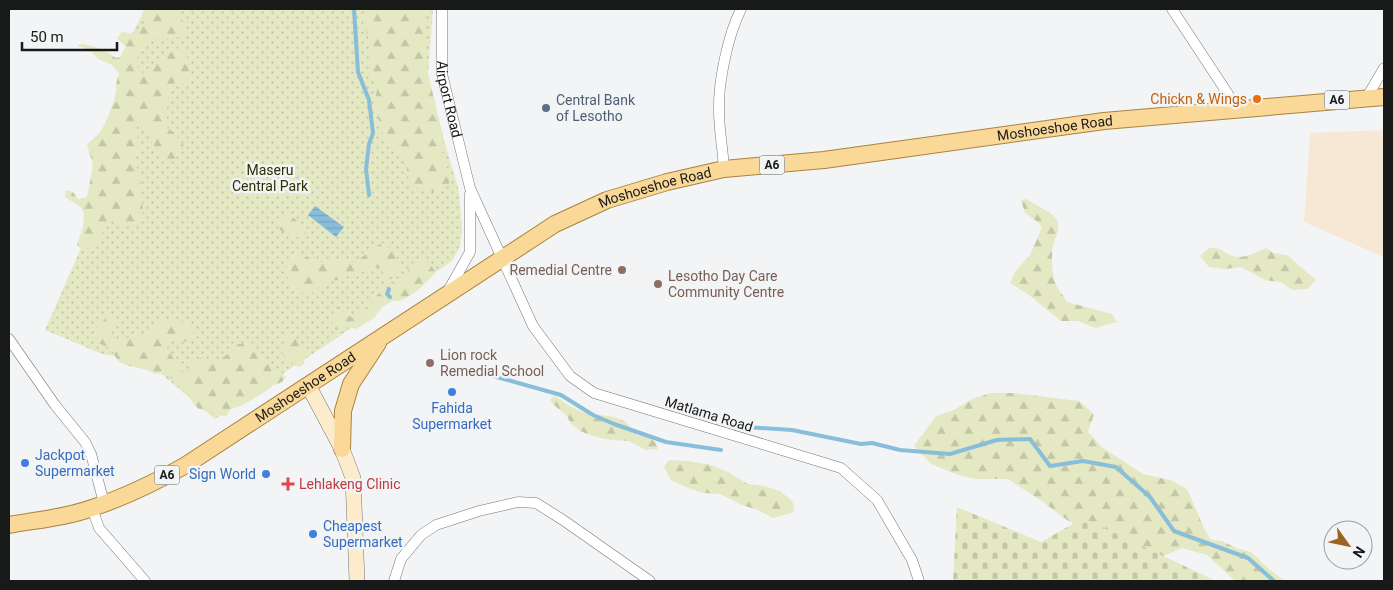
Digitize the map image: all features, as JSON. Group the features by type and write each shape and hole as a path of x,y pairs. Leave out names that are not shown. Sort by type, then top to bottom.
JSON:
{"main road":[{"name":"Moshoeshoe Road","path":"9,525 67,515 98,506 138,490 186,465 556,224 607,200 667,182 724,169 824,160 1104,121 1384,97"},
{"path":"342,449 343,411 351,384 382,337"},
{"path":"308,385 342,449 353,478 356,581"}],"street":[{"name":"Airport Road","path":"442,9 442,74 470,188"},
{"path":"724,169 719,110 722,77 741,9"},
{"path":"1172,9 1228,94 1230,110"},
{"path":"1367,98 1384,68"},
{"name":"Matlama Road","path":"470,188 533,326 570,376 594,393 841,468 877,500 912,560 919,581"},
{"path":"445,296 470,252 470,188"},
{"path":"9,338 55,405 85,442 91,454 99,528 145,581"},
{"path":"394,581 401,559 421,535 436,525 478,510 518,502 536,504 563,520 650,581"}],"shaded area":[{"path":"1384,130 1384,257 1304,222 1310,133"}],"green space":[{"name":"Maseru Central Park","path":"145,9 433,9 428,74 459,191 462,229 460,246 452,261 215,419 146,361 102,354 45,330 89,230 122,96 118,62"},
{"path":"147,9 176,9 184,23 185,37 165,38 146,45 138,55 137,67 143,73 169,51 183,51 192,65 187,84 176,82 169,87 166,126 184,146 171,163 150,141 148,129 140,122 135,130 140,145 134,156 141,185 143,212 136,224 125,227 109,220 99,239 84,250 77,245 84,214 79,206 65,197 66,190 73,192 78,199 87,197 93,164 87,145 99,133 111,110 119,73 112,65 98,59 91,51 78,46 80,44 90,45 116,58 121,57 126,47 117,38 122,32 137,34 145,22"},
{"path":"367,9 425,9 425,42 428,74 443,138 442,159 449,172 449,185 434,192 414,187 407,175 407,162 395,146 386,141 381,129 375,103 377,89 369,70 371,53 368,36 363,24"},
{"path":"1027,199 1050,213 1058,223 1058,230 1052,250 1053,271 1056,285 1067,302 1112,314 1117,322 1095,328 1078,321 1061,321 1029,295 1010,283 1015,272 1030,255 1042,228 1039,223 1025,213 1021,200"},
{"path":"288,214 306,232 303,239 281,231 277,221 281,216"},
{"path":"383,243 393,253 399,268 398,273 387,281 381,269 376,267 350,277 348,274 338,280 329,281 322,284 311,294 304,294 288,279 286,273 288,266 292,260 298,257 306,257 320,263 334,260 356,262 376,246"},
{"path":"1209,248 1220,249 1232,256 1241,257 1266,248 1274,253 1287,255 1316,280 1308,289 1293,290 1280,282 1265,280 1241,267 1225,269 1209,267 1200,256"},
{"path":"426,260 436,272 415,292 402,300 386,302 374,318 356,329 349,327 342,331 335,329 332,318 339,307 345,315 352,317 370,305 377,295 404,277 412,264"},
{"path":"110,314 115,321 112,327 112,336 119,341 135,336 147,336 162,320 171,319 179,321 194,328 192,341 179,342 169,339 166,345 175,362 184,373 189,371 192,360 201,358 208,363 225,356 238,344 252,343 266,360 286,377 282,382 272,386 243,405 231,409 226,416 215,415 199,409 193,404 186,389 177,381 161,373 156,374 126,365 118,361 111,349 99,343 94,330"},
{"path":"285,333 296,339 305,351 304,364 299,367 284,357 282,352"},
{"path":"991,393 1015,393 1079,401 1094,414 1088,432 1103,448 1143,474 1170,480 1187,489 1211,540 1222,541 1236,548 1251,552 1285,581 1235,581 1207,555 1182,548 1150,562 1067,520 1008,479 977,479 958,475 931,464 914,446 936,416 954,410 972,399"},
{"path":"554,396 586,413 609,416 623,421 637,435 647,435 656,443 658,449 646,450 629,441 596,437 580,431 571,424 567,416 550,400"},
{"path":"669,460 711,465 728,472 748,484 780,491 793,502 794,512 773,518 720,494 704,493 688,488 671,480 664,467"},
{"path":"957,507 1041,542 1083,518 1216,581 953,581"}],"water":[{"path":"315,206 344,227 336,237 308,215"}],"waterway":[{"path":"354,9 358,72 369,100 373,133 369,144 366,169 369,195"},
{"path":"389,289 387,294 390,297"},
{"path":"493,376 561,395 593,415 666,442 721,450"},
{"path":"746,427 792,430 861,444 872,443 900,450 950,454 997,440 1030,439 1050,466 1083,461 1116,467 1150,497 1174,531 1248,558 1274,581"}],"place":[{"name":"Chickn & Wings","path":"1257,99"},
{"name":"Central Bank of Lesotho","path":"546,108"},
{"name":"Remedial Centre","path":"622,270"},
{"name":"Lesotho Day Care Community Centre","path":"658,284"},
{"name":"Lion rock Remedial School","path":"430,363"},
{"name":"Fahida Supermarket","path":"452,392"},
{"name":"Jackpot Supermarket","path":"25,463"},
{"name":"Sign World","path":"266,474"},
{"name":"Lehlakeng Clinic","path":"288,484"},
{"name":"Cheapest Supermarket","path":"313,534"}]}
